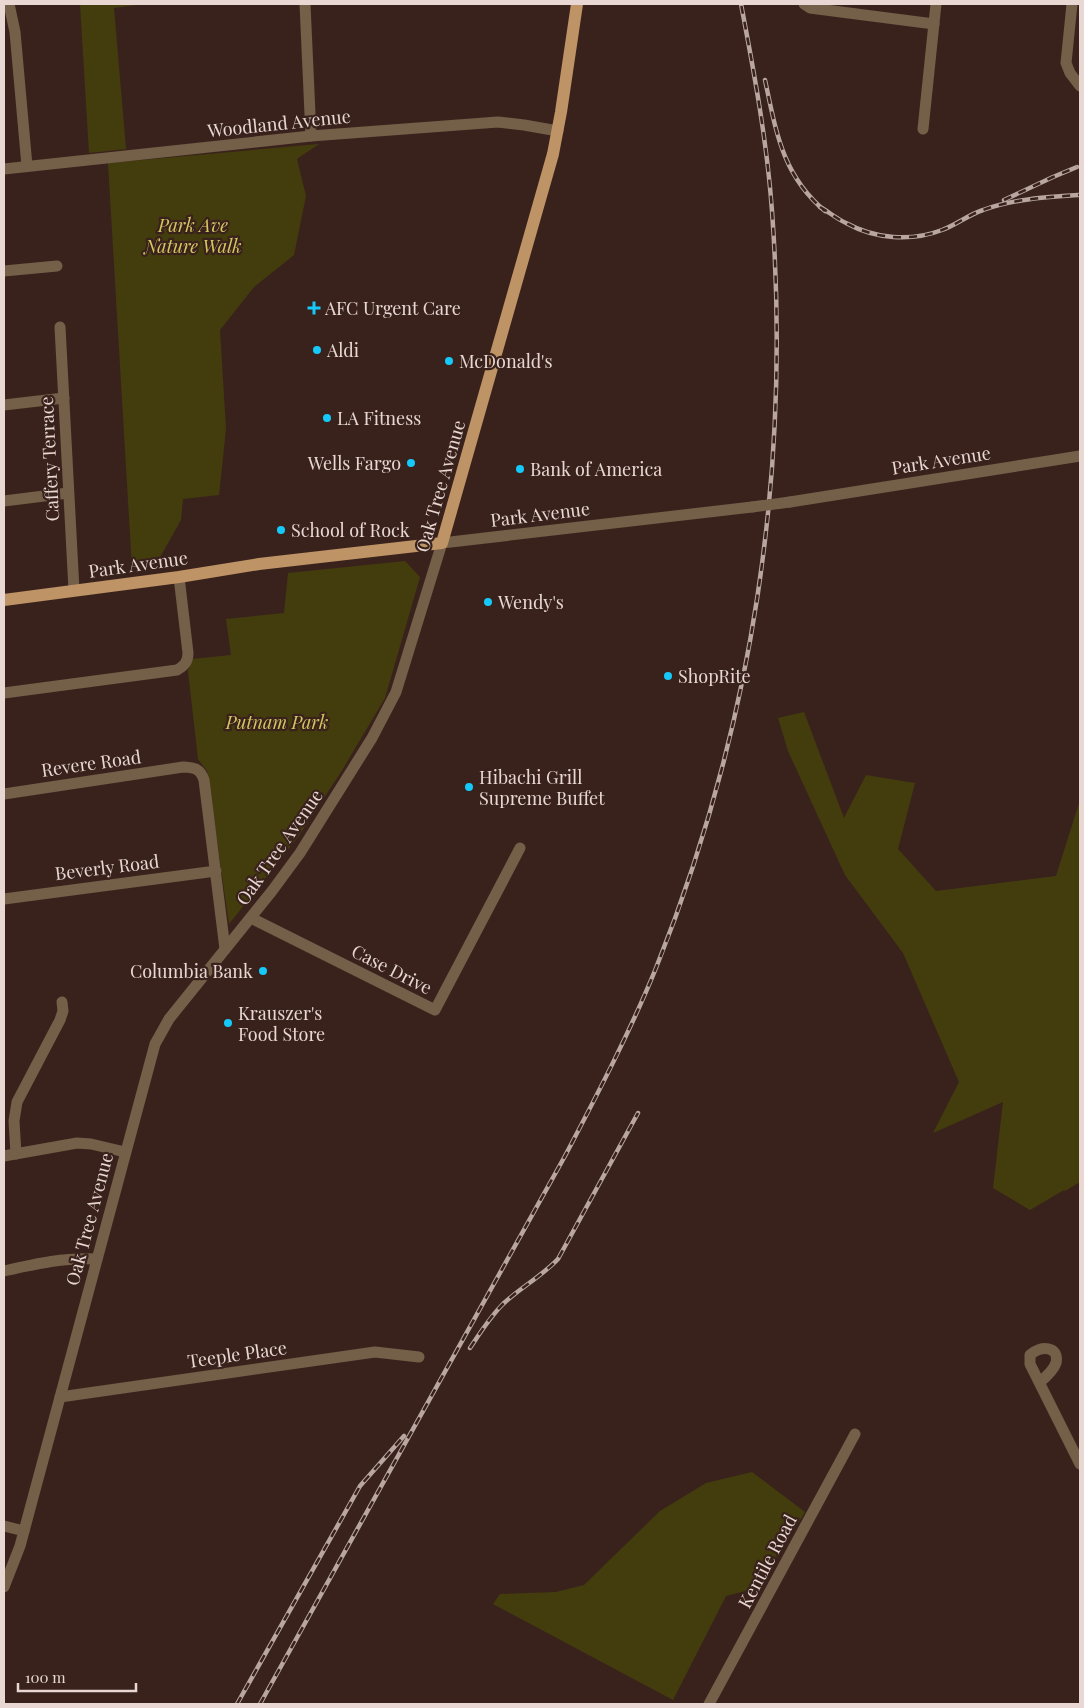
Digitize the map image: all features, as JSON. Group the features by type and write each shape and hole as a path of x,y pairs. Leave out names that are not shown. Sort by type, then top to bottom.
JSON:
{"main road":[{"name":"Oak Tree Avenue","path":"442,543 541,197 558,131 577,4"},
{"name":"Park Avenue","path":"4,600 179,577 259,564 442,543"}],"street":[{"path":"9,4 15,32 27,166"},
{"path":"306,4 311,136"},
{"path":"804,4 810,8 833,7 934,24"},
{"path":"923,129 936,4"},
{"path":"1072,4 1066,63 1070,73 1080,86"},
{"name":"Woodland Avenue","path":"4,168 311,136 498,122 558,131"},
{"path":"4,271 57,266"},
{"name":"Caffery Terrace","path":"60,327 74,590"},
{"path":"4,405 64,398"},
{"name":"Park Avenue","path":"442,543 790,502 1080,456"},
{"path":"4,501 68,493"},
{"name":"Oak Tree Avenue","path":"4,1587 24,1531 151,1056 160,1034 169,1018 226,949 313,835 372,738 388,709 402,675 442,543"},
{"path":"4,693 177,670 184,666 188,653 179,577"},
{"name":"Revere Road","path":"4,794 183,767 196,768 202,774 204,780 216,871"},
{"name":"Case Drive","path":"250,918 435,1010 520,848"},
{"path":"216,871 226,949"},
{"name":"Beverly Road","path":"4,899 216,871"},
{"path":"16,1154 14,1110 21,1092 60,1020 63,1010 62,1002"},
{"path":"4,1156 77,1143 91,1144 125,1152"},
{"path":"4,1270 57,1260 97,1259"},
{"name":"Teeple Place","path":"60,1397 375,1352 419,1357"},
{"path":"1040,1382 1080,1464"},
{"name":"Kentile Road","path":"709,1704 855,1434"},
{"path":"4,1526 24,1531"}],"green space":[{"path":"80,4 143,4 114,8 126,149 89,153"},
{"name":"Park Ave Nature Walk","path":"319,144 297,159 306,196 294,255 254,287 220,330 226,429 219,495 183,499 181,520 155,566 132,568 108,163"},
{"name":"Putnam Park","path":"405,561 420,577 385,698 341,772 298,837 229,924 207,771 198,759 188,671 192,659 231,655 226,619 284,613 288,573"},
{"path":"804,712 844,818 866,775 915,783 898,849 936,891 1056,876 1080,800 1080,1182 1030,1210 993,1188 1003,1102 933,1133 959,1082 903,953 845,875 788,751 778,718"},
{"path":"752,1472 805,1512 757,1588 726,1596 673,1700 493,1604 500,1594 556,1592 584,1585 660,1511 706,1483"}],"railway":[{"path":"260,1704 565,1156 613,1063 656,968 690,877 718,784 740,690 758,596 769,501 776,405 776,308 770,185 760,107 741,4"},
{"path":"765,80 777,134 790,167 799,183 825,211"},
{"path":"1004,200 1077,167"},
{"path":"820,207 843,221 869,233 906,237 930,234 942,230 978,212 1006,203 1080,195"},
{"path":"470,1348 489,1320 503,1304 558,1259 638,1113"},
{"path":"237,1704 360,1486 404,1436"}],"place":[{"name":"AFC Urgent Care","path":"314,308"},
{"name":"Aldi","path":"317,350"},
{"name":"McDonald's","path":"449,361"},
{"name":"LA Fitness","path":"327,418"},
{"name":"Wells Fargo","path":"411,463"},
{"name":"Bank of America","path":"520,469"},
{"name":"School of Rock","path":"281,530"},
{"name":"Wendy's","path":"488,602"},
{"name":"ShopRite","path":"668,676"},
{"name":"Hibachi Grill Supreme Buffet","path":"469,787"},
{"name":"Columbia Bank","path":"263,971"},
{"name":"Krauszer's Food Store","path":"228,1023"}]}
